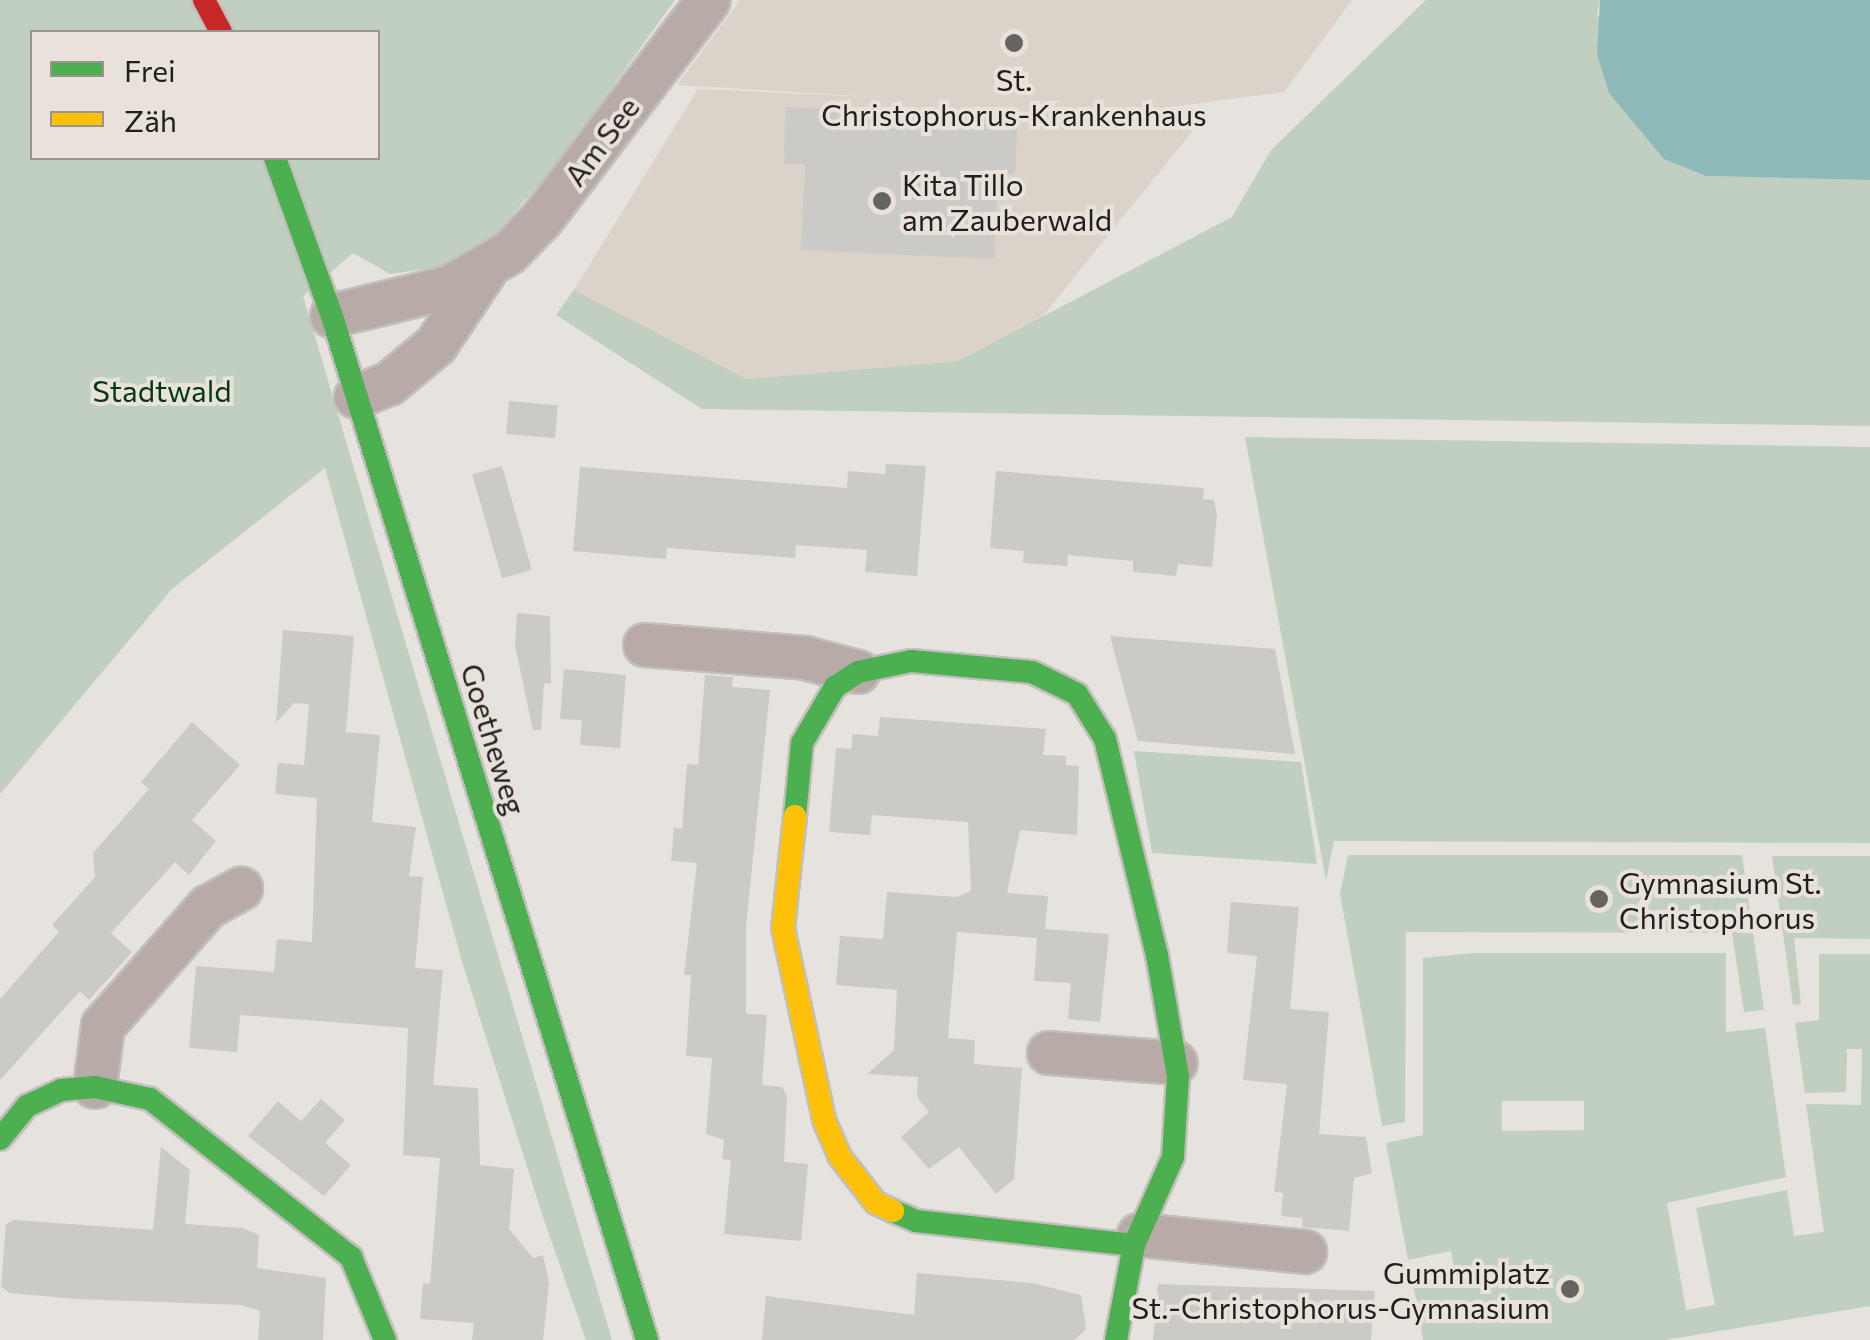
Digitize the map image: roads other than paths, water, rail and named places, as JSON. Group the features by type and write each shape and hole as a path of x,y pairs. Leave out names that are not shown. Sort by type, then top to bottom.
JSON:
{"street":[{"path":"204,0 220,30"},
{"name":"Am See","path":"356,397 389,384 436,345 484,273 542,219 709,0"},
{"name":"Goetheweg","path":"276,160 332,316 647,1340"},
{"name":"Am See","path":"332,316 484,273"},
{"path":"645,645 805,658 858,672"},
{"path":"1116,1340 1136,1240 1173,1158 1176,1063 1118,780 1092,712 1058,682 1032,672 910,661 858,672 835,687 802,743 783,928 824,1120 840,1157 868,1196 916,1220 1136,1240 1305,1252"},
{"path":"95,1087 103,1026 208,907 241,889"},
{"path":"1049,1053 1176,1063"},
{"path":"0,1139 42,1096 95,1087 170,1110 350,1256 385,1340"}],"water":[{"path":"1600,0 1870,0 1870,180 1706,176 1664,159 1609,93 1597,54"}],"place":[{"name":"St. Christophorus-Krankenhaus","path":"1014,43"},
{"name":"Kita Tillo am Zauberwald","path":"882,201"},
{"name":"Gymnasium St. Christophorus","path":"1599,899"},
{"name":"Gummiplatz St.-Christophorus-Gymnasium","path":"1570,1289"}],"park label":[{"name":"Stadtwald","path":"162,390"}]}
